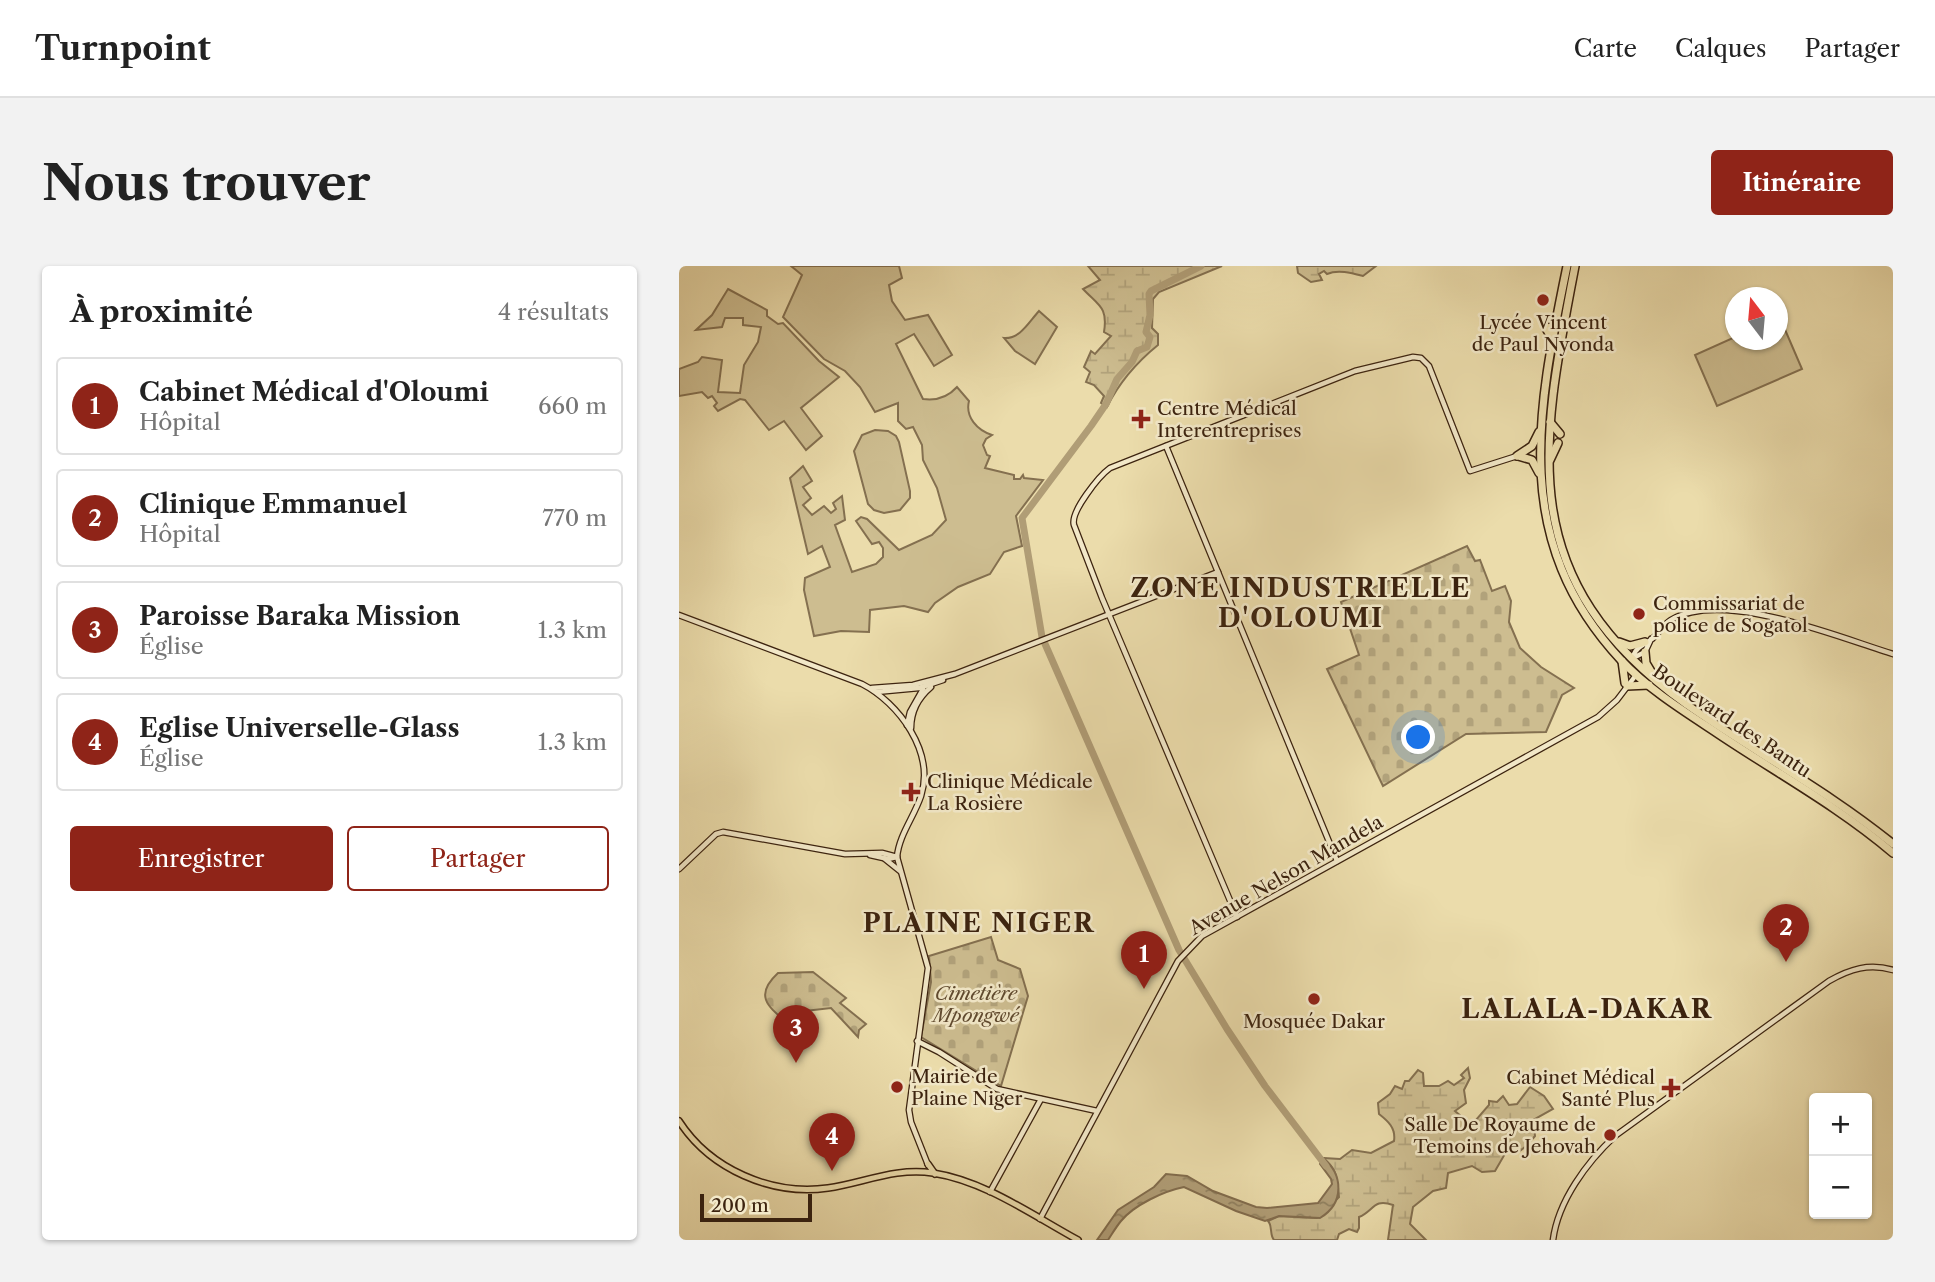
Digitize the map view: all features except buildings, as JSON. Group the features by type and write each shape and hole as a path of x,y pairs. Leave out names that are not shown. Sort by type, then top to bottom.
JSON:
{"highway":[{"name":"Boulevard des Bantu","path":"1567,266 1541,426 1541,477 1548,533 1562,575 1586,615 1621,661 1634,672 1823,792 1893,844"},
{"name":"Boulevard des Bantu","path":"1575,266 1550,422 1548,464 1553,516 1563,553 1578,587 1615,640 1652,682 1877,840 1893,854"},
{"path":"1550,422 1560,433"},
{"path":"1517,456 1532,446 1541,426"},
{"path":"1548,464 1558,443"},
{"path":"1517,456 1532,460 1541,477"},
{"path":"1615,640 1630,646 1648,641"},
{"path":"1621,661 1626,686 1652,682 1645,652"}],"main road":[{"path":"679,1121 712,1158 758,1181 801,1189 828,1188 883,1175 927,1172 964,1181 990,1192 1078,1240"},
{"path":"926,1164 927,1172"},
{"path":"926,1164 927,1172"}],"street":[{"path":"1237,917 1109,614 1072,519 1105,472 1355,371 1416,357 1429,366 1471,472 1517,456"},
{"path":"1166,446 1337,861"},
{"path":"870,688 902,687 955,674 1218,572"},
{"path":"1648,641 1645,652 1633,656 1635,650 1675,618 1699,610 1719,609 1769,615 1893,654"},
{"path":"679,615 870,688 896,709 912,733 922,765 923,788 900,842 897,857 928,968 908,1110 926,1164"},
{"name":"Avenue Nelson Mandela","path":"1040,1219 1178,961 1202,936 1591,721 1610,707 1634,672"},
{"path":"875,692 924,687 955,674"},
{"path":"908,725 909,712 924,687 931,681"},
{"path":"912,733 911,720 917,704 925,692 940,681"},
{"path":"679,869 716,834 723,832 834,853 881,855 890,859 897,857"},
{"path":"881,855 900,842"},
{"path":"881,855 901,872"},
{"path":"1553,1240 1556,1223 1565,1202 1599,1153 1615,1136 1829,981 1858,968 1875,966 1893,970"},
{"path":"917,1041 997,1089 1097,1111"},
{"path":"990,1192 1041,1099"}],"green space":[{"path":"791,266 899,266 902,278 889,285 892,301 905,320 928,315 952,355 934,366 914,334 896,344 923,399 942,398 957,387 969,401 968,407 973,422 992,435 983,445 990,456 985,468 1014,475 1014,479 1020,479 1023,475 1024,478 1043,480 1016,516 1022,546 1004,552 990,574 958,587 935,603 928,612 904,606 870,610 869,632 841,631 814,636 804,590 805,578 830,567 822,546 808,554 790,478 803,466 812,481 803,487 811,498 803,505 812,515 824,506 831,513 836,509 833,503 842,496 845,520 835,525 852,572 876,564 883,557 883,548 879,542 872,544 856,521 861,517 867,519 899,550 932,535 946,520 937,488 923,460 922,445 913,427 906,429 898,421 898,403 875,412 860,387 845,371 824,359 783,317 802,275"},
{"path":"1088,266 1222,266 1159,292 1153,299 1152,328 1158,334 1158,345 1129,373 1107,407 1101,403 1104,396 1094,385 1086,382 1090,372 1084,367 1091,351 1095,354 1111,336 1104,332 1105,317 1101,307 1083,289 1100,280"},
{"path":"1297,266 1376,266 1363,276 1340,272 1327,274 1324,271 1319,274 1322,280 1311,282 1298,273"},
{"path":"728,289 767,310 767,316 778,324 783,323 819,361 839,377 801,408 822,436 806,450 784,421 769,430 745,400 740,399 718,411 712,396 708,398 702,392 679,396 679,369 698,362 702,357 722,360 718,392 740,393 744,365 758,342 761,327 743,325 743,318 725,318 722,327 696,330 712,315"},
{"path":"1039,311 1057,327 1035,364 1015,351 1004,338 1019,333"},
{"path":"1788,337 1802,369 1717,406 1695,355 1725,342 1725,350 1788,350"},
{"path":"875,430 888,431 896,436 899,442 910,491 910,498 900,510 884,513 874,510 868,504 854,451 862,435"},
{"path":"1467,546 1475,561 1480,560 1492,591 1505,586 1511,601 1509,622 1520,648 1541,667 1574,688 1562,695 1546,732 1466,734 1383,786 1327,669 1359,655 1341,602"},
{"name":"Cimetière Mpongwé","path":"991,937 998,960 1020,969 1028,996 1001,1086 921,1037 931,982 929,956"},
{"path":"813,972 846,998 840,1003 866,1024 859,1030 858,1037 831,1008 805,1011 790,1025 767,1002 766,989 778,973"},
{"path":"1468,1068 1470,1078 1464,1090 1466,1103 1455,1111 1469,1123 1476,1120 1489,1105 1489,1101 1497,1102 1503,1096 1509,1105 1517,1104 1530,1087 1544,1096 1553,1109 1533,1120 1535,1136 1519,1151 1506,1152 1495,1171 1482,1172 1472,1166 1448,1173 1446,1188 1433,1191 1413,1207 1410,1224 1426,1240 1388,1240 1393,1205 1381,1203 1359,1217 1357,1232 1349,1229 1339,1234 1337,1240 1274,1240 1268,1221 1279,1216 1317,1218 1339,1197 1334,1171 1323,1158 1340,1159 1352,1150 1371,1153 1394,1141 1393,1129 1379,1114 1378,1103 1390,1094 1395,1086 1402,1089 1405,1081 1409,1081 1418,1070 1423,1073 1424,1086 1439,1086 1448,1081 1454,1085 1464,1078 1461,1075"}],"water":[{"path":"1323,1158 1334,1172 1338,1188 1334,1205 1320,1218 1279,1216 1265,1221 1184,1187 1141,1204 1121,1221 1108,1240 1097,1240 1118,1210 1154,1187 1166,1174 1187,1176 1213,1191 1256,1207 1318,1203 1332,1184 1320,1164"}],"waterway":[{"path":"1201,266 1151,291 1146,332 1150,337 1147,347 1137,351 1132,362 1117,379 1106,404 1091,426 1022,518 1042,637 1179,950 1265,1086 1326,1166"}],"place":[{"name":"Lycée Vincent de Paul Nyonda","path":"1543,300"},
{"name":"Centre Médical Interentreprises","path":"1141,419"},
{"name":"Commissariat de police de Sogatol","path":"1639,614"},
{"name":"Clinique Médicale La Rosière","path":"911,792"},
{"name":"Clinique Emmanuel","path":"1786,962"},
{"name":"Cabinet Médical d'Oloumi","path":"1144,989"},
{"name":"Mosquée Dakar","path":"1314,999"},
{"name":"Paroisse Baraka Mission","path":"796,1063"},
{"name":"Mairie de Plaine Niger","path":"897,1087"},
{"name":"Cabinet Médical Santé Plus","path":"1671,1088"},
{"name":"Salle De Royaume de Temoins de Jehovah","path":"1610,1135"},
{"name":"Eglise Universelle-Glass","path":"832,1171"}],"district":[{"name":"ZONE INDUSTRIELLE D'OLOUMI","path":"1301,603"},
{"name":"PLAINE NIGER","path":"979,923"},
{"name":"LALALA-DAKAR","path":"1587,1009"}]}
